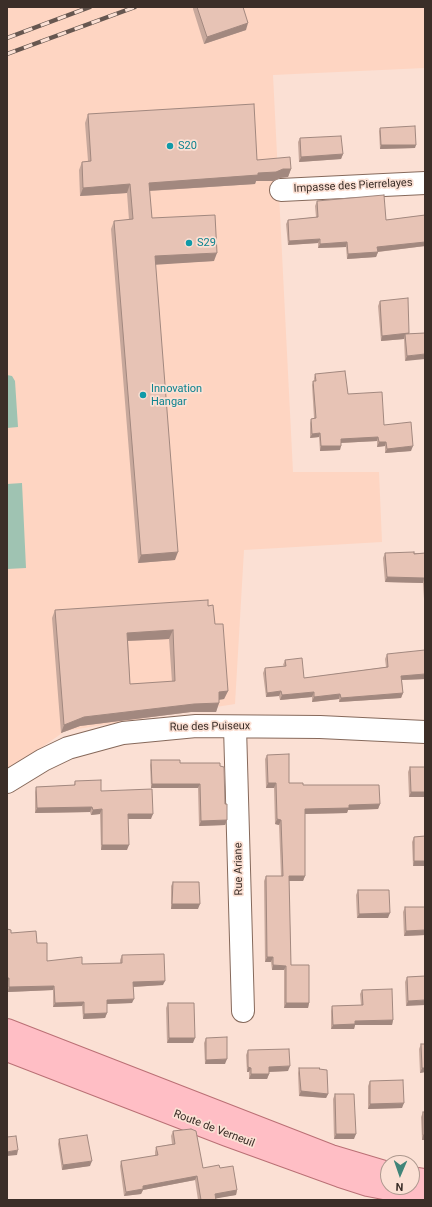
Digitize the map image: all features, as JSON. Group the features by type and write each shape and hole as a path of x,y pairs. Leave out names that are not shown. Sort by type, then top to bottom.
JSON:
{"main road":[{"name":"Route de Verneuil","path":"7,1030 331,1156 380,1171"},
{"name":"Route de Verneuil","path":"7,1050 220,1132 340,1176 368,1185 425,1196"}],"street":[{"name":"Impasse des Pierrelayes","path":"281,190 425,183"},
{"name":"Rue Ariane","path":"235,727 242,1011"},
{"name":"Rue des Puiseux","path":"7,782 43,760 68,748 123,733 163,728 320,727 425,732"}],"shaded area":[{"path":"7,7 425,7 425,68 273,75 293,472 379,472 382,542 244,550 235,704 65,731 7,772"}],"green space":[{"path":"7,375 12,376 15,381 18,427 7,428"},
{"path":"22,483 26,568 7,569 7,484"}],"building":[{"path":"197,7 243,7 248,23 207,37"},
{"path":"254,104 257,160 290,157 291,169 258,173 258,175 149,183 152,218 215,215 217,253 155,256 178,552 141,555 114,221 133,219 130,184 83,188 82,162 91,161 88,114"},
{"path":"415,126 416,145 381,145 380,128"},
{"path":"341,136 343,154 301,157 300,138"},
{"path":"384,195 386,220 425,215 425,242 377,247 378,252 348,254 347,242 320,244 320,239 289,241 288,220 318,217 317,201"},
{"path":"408,298 409,333 382,336 380,301"},
{"path":"425,333 425,354 407,356 405,334"},
{"path":"345,371 348,394 382,392 384,425 411,422 413,446 387,449 386,442 379,442 378,437 341,439 341,446 321,446 320,433 312,434 311,419 316,418 313,381 316,381 315,374"},
{"path":"414,552 414,554 425,553 425,586 424,578 387,577 385,553"},
{"path":"208,600 208,606 213,605 215,624 223,624 228,691 219,692 219,703 194,704 84,717 64,725 55,610","holes":["173,630 175,681 130,684 127,633"]},
{"path":"425,650 425,674 401,676 403,693 341,698 340,694 314,697 314,692 282,695 281,691 267,693 265,668 286,666 285,660 302,658 304,678 388,667 387,654"},
{"path":"289,754 289,783 303,783 303,785 379,785 380,804 349,805 349,808 305,809 305,876 289,876 291,965 309,965 309,1003 286,1003 286,966 273,965 273,957 267,957 266,876 283,876 281,820 277,819 276,783 268,783 267,755"},
{"path":"151,760 180,760 180,763 220,763 220,766 224,767 227,820 201,821 200,784 152,784"},
{"path":"410,767 425,767 425,792 411,792"},
{"path":"101,780 101,791 152,789 153,814 128,814 129,845 102,845 102,809 93,810 92,807 37,808 36,787 75,785 75,781"},
{"path":"425,836 425,861 414,861 414,837"},
{"path":"173,882 199,882 200,904 172,904"},
{"path":"358,890 389,890 390,913 359,914"},
{"path":"405,907 425,907 425,930 406,931"},
{"path":"7,929 11,930 11,933 36,931 37,943 47,943 47,961 82,957 82,964 122,963 122,955 164,954 165,981 133,982 134,999 107,1000 107,1013 84,1014 84,1002 55,1003 54,986 9,987 9,978 7,978"},
{"path":"425,976 425,1000 408,1001 407,977"},
{"path":"392,989 393,1020 355,1021 355,1024 333,1025 332,1006 363,1005 362,990"},
{"path":"168,1003 194,1003 195,1038 169,1038"},
{"path":"227,1037 227,1059 206,1060 206,1038"},
{"path":"421,1044 425,1044 425,1068 422,1068"},
{"path":"289,1049 290,1066 269,1067 269,1074 251,1074 251,1068 248,1067 248,1050"},
{"path":"299,1068 320,1068 319,1069 327,1070 328,1094 301,1091"},
{"path":"403,1080 404,1103 370,1104 370,1081"},
{"path":"335,1094 354,1094 356,1134 336,1134"},
{"path":"423,1112 425,1112 425,1135 423,1135"},
{"path":"191,1129 196,1131 203,1168 219,1165 220,1168 233,1166 237,1190 215,1194 216,1200 201,1200 197,1176 143,1186 143,1189 126,1192 121,1161 158,1155 156,1147 175,1144 173,1131"},
{"path":"87,1135 92,1161 63,1165 59,1139"},
{"path":"16,1136 18,1150 7,1152 7,1137"}],"railway":[{"path":"7,38 90,7"},
{"path":"7,54 135,7"}],"place":[{"name":"S20","path":"170,146"},
{"name":"S29","path":"189,243"},
{"name":"Innovation Hangar","path":"143,395"}]}
